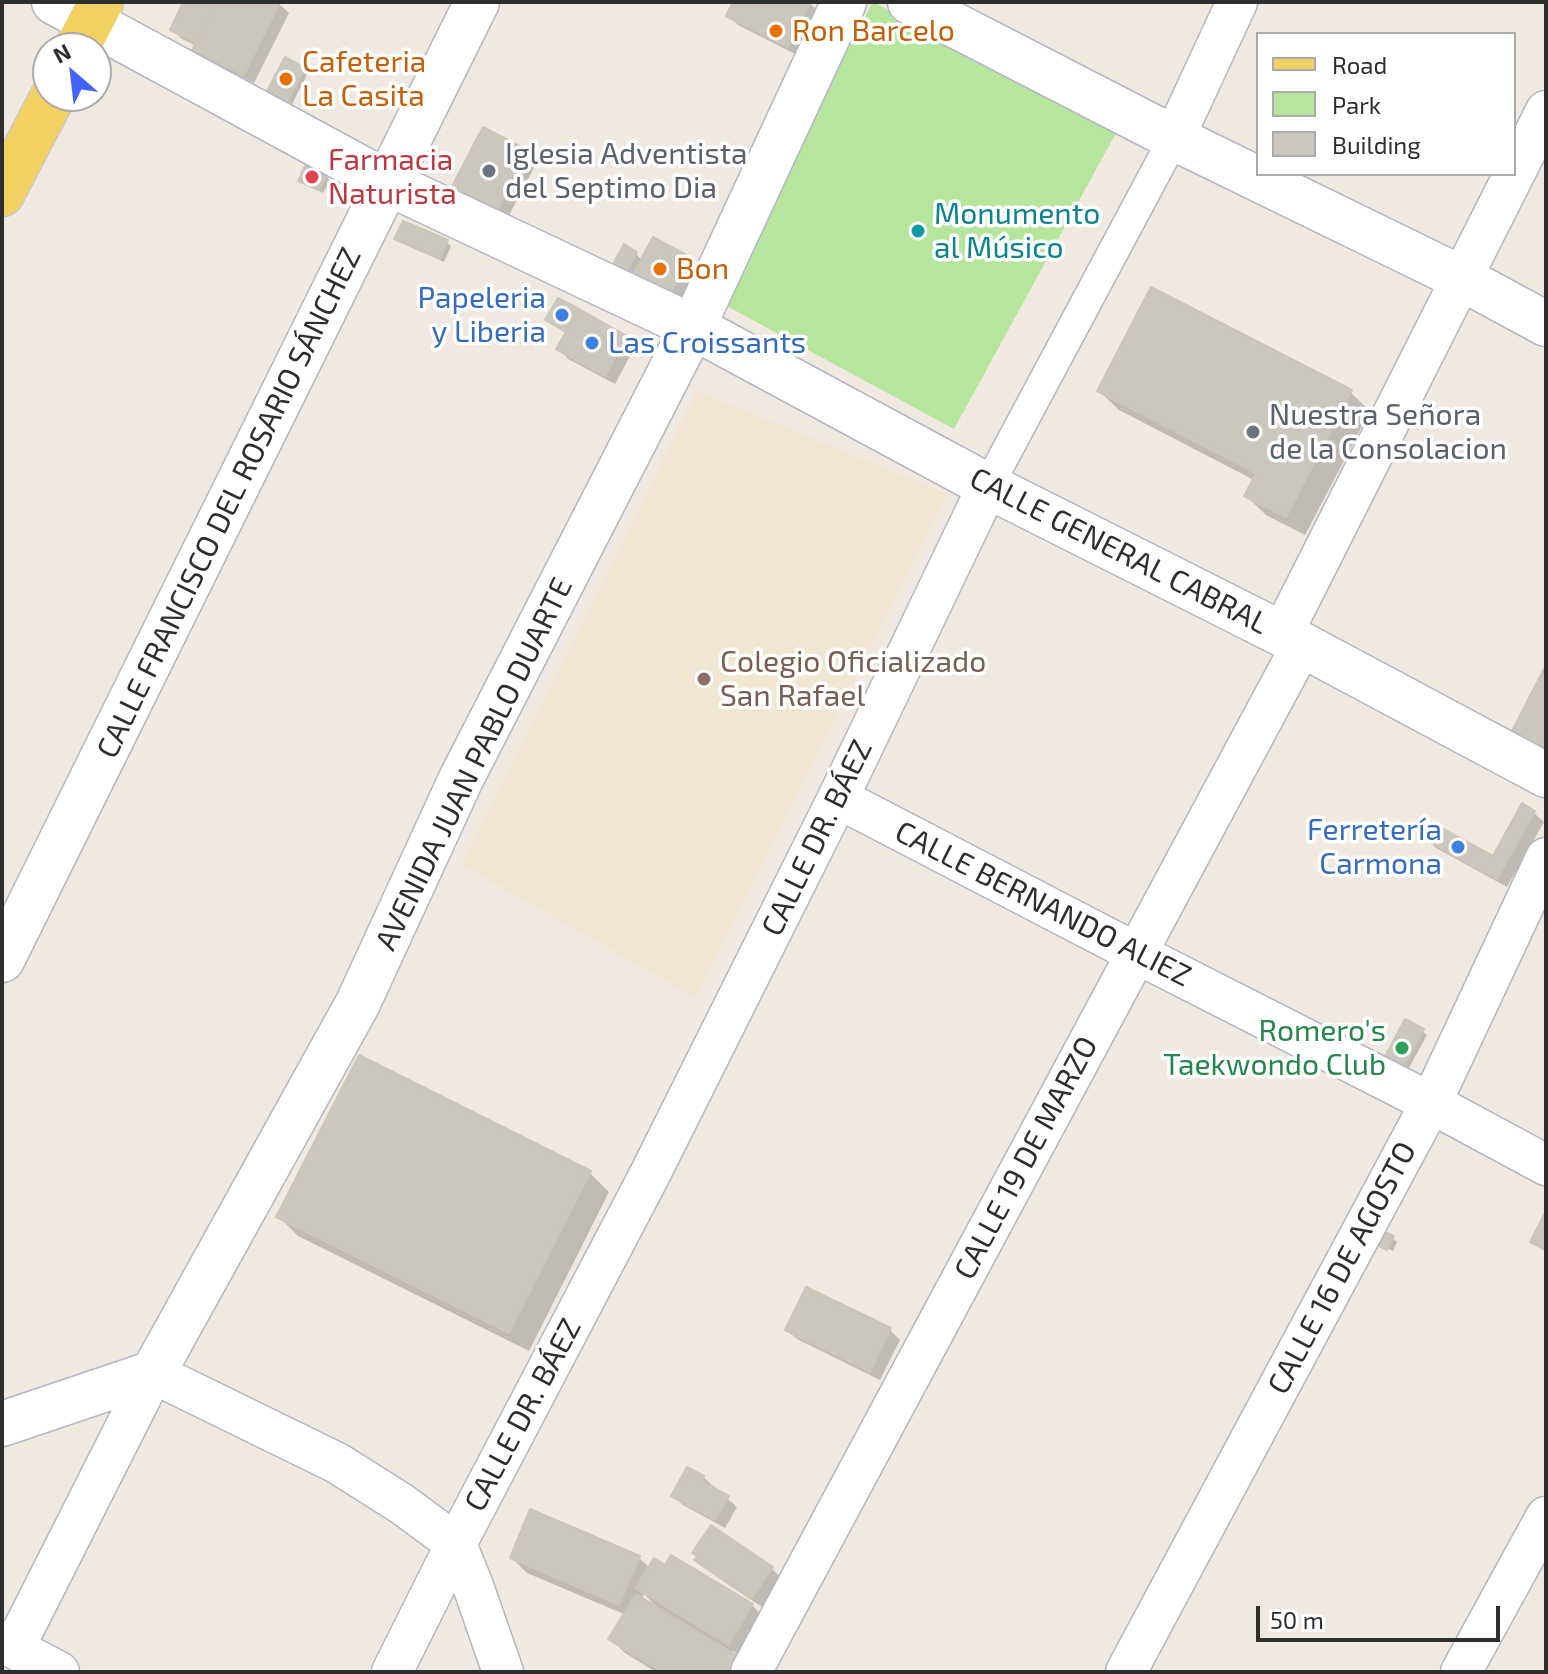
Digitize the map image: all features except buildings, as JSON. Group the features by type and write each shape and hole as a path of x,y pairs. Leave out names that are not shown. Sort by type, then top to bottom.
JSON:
{"main road":[{"path":"2,194 45,112"}],"street":[{"name":"CALLE FRANCISCO DEL ROSARIO SÁNCHEZ","path":"2,960 477,2"},
{"name":"AVENIDA JUAN PABLO DUARTE","path":"153,1373 358,1003 461,779 693,327 844,2"},
{"path":"910,2 1174,138 1461,278 1546,324"},
{"name":"CALLE DR. BÁEZ","path":"392,1672 649,1176 838,798 988,486 1174,138 1237,2"},
{"name":"CALLE GENERAL CABRAL","path":"81,18 388,183 693,327 988,486 1292,639 1546,775"},
{"name":"CALLE 19 DE MARZO","path":"1516,170 1546,111"},
{"name":"CALLE 19 DE MARZO","path":"751,1672 1136,953 1292,639 1461,278 1513,176"},
{"name":"CALLE BERNANDO ALIEZ","path":"838,798 1546,1165"},
{"name":"CALLE 16 DE AGOSTO","path":"1126,1672 1431,1103 1546,858"},
{"path":"2,1424 153,1373 337,1463 402,1504 456,1544 503,1672"},
{"path":"59,1672 8,1645 153,1373"},
{"path":"1461,1672 1546,1517"}],"shaded area":[{"name":"Colegio Oficializado San Rafael","path":"697,391 947,494 696,998 461,864"}],"green space":[{"path":"873,2 1116,133 954,429 712,298"}],"place":[{"name":"Ron Barcelo","path":"776,31"},
{"name":"Cafeteria La Casita","path":"286,79"},
{"name":"Iglesia Adventista del Septimo Dia","path":"489,171"},
{"name":"Farmacia Naturista","path":"312,177"},
{"name":"Monumento al Músico","path":"918,231"},
{"name":"Bon","path":"660,269"},
{"name":"Papeleria y Liberia","path":"562,315"},
{"name":"Las Croissants","path":"592,343"},
{"name":"Nuestra Señora de la Consolacion","path":"1253,432"},
{"name":"Colegio Oficializado San Rafael","path":"704,679"},
{"name":"Ferretería Carmona","path":"1458,847"},
{"name":"Romero's Taekwondo Club","path":"1402,1048"}]}
